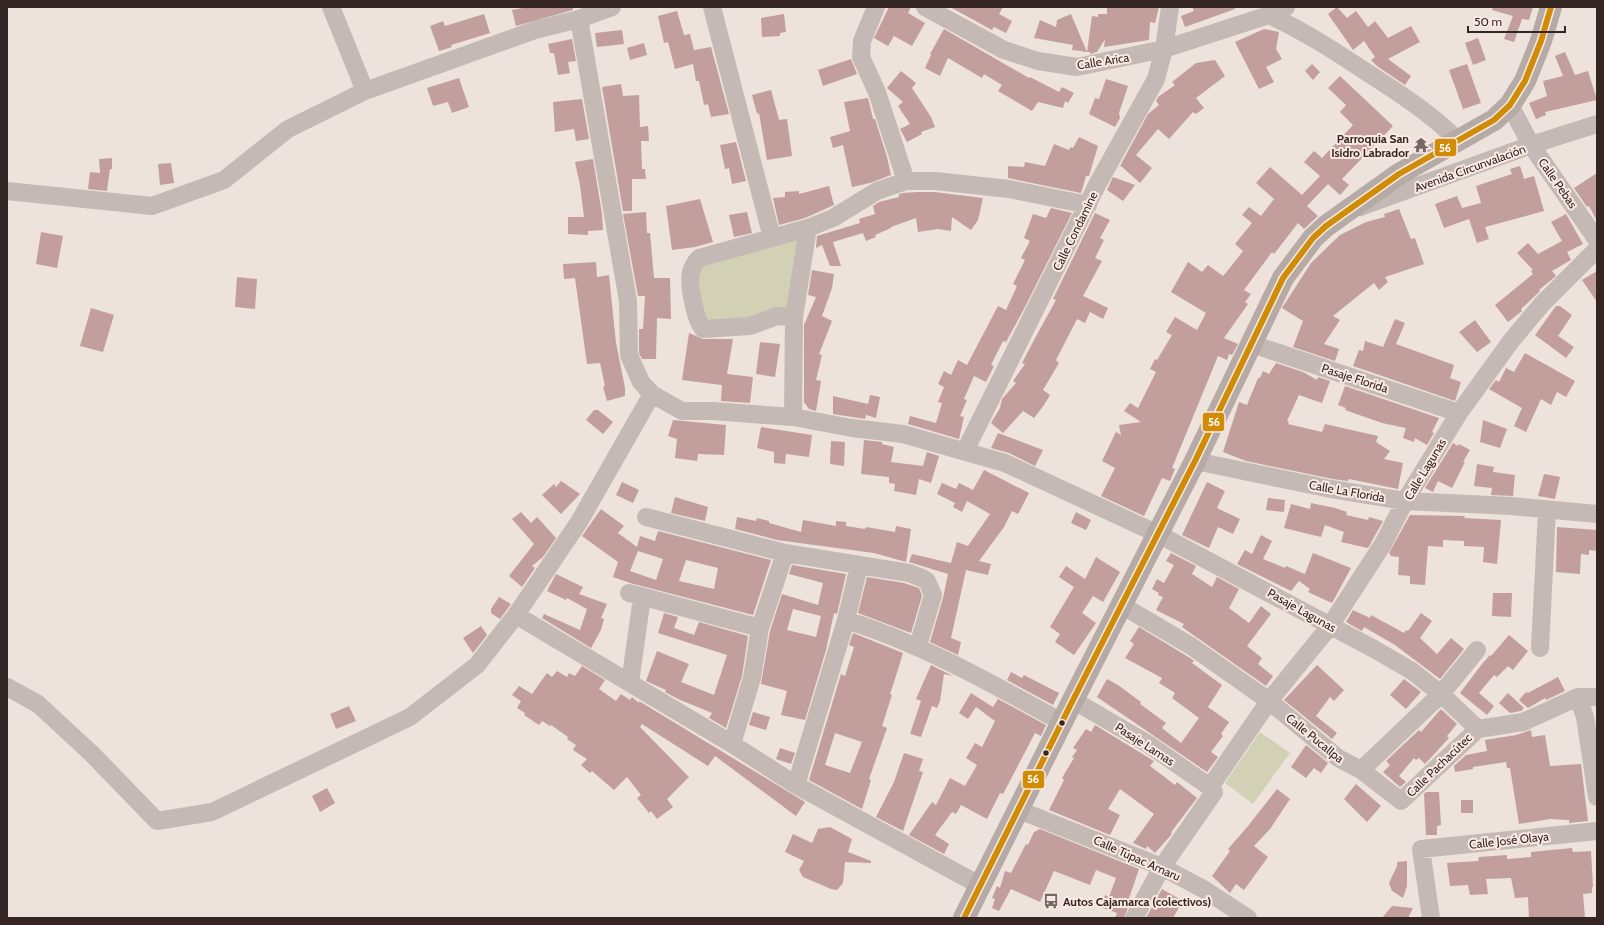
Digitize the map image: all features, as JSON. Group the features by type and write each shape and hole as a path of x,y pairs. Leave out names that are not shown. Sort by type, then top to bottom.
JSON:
{"highway":[{"path":"964,918 1195,461 1287,272 1313,238 1343,213 1399,174 1494,120 1510,105 1525,81 1541,41 1551,7"}],"street":[{"path":"331,7 365,91"},
{"path":"7,191 152,206 224,180 288,129 365,91 535,30 579,19 612,7"},
{"path":"712,7 772,238"},
{"path":"876,7 862,41 861,57 877,92 906,181"},
{"name":"Calle Arica","path":"925,7 1004,50 1038,60 1077,67 1164,50 1269,15 1286,7"},
{"name":"Calle Condamine","path":"965,450 1097,185 1156,79 1164,50 1170,7"},
{"path":"1269,15 1302,31 1383,83 1437,121 1458,141"},
{"path":"7,687 38,704 92,754 157,821 212,812 410,716 477,666 516,615 579,522 652,394 637,374 629,355 628,301 579,19"},
{"name":"Calle Pebas","path":"1510,105 1531,145 1597,240"},
{"name":"Avenida Circunvalación","path":"1343,213 1531,145 1597,124"},
{"path":"794,317 777,316 750,326 703,328 696,319 690,279 691,271 697,260 808,228 833,218 877,191 906,181 935,181 1009,189 1088,205"},
{"path":"793,417 794,317 808,228"},
{"name":"Calle Lagunas","path":"1212,790 1269,701 1330,626 1382,544 1405,501 1459,413 1511,341 1542,304 1597,249"},
{"name":"Pasaje Florida","path":"1252,344 1459,413"},
{"name":"Pasaje Lagunas","path":"652,394 682,412 712,411 793,417 852,428 903,434 965,450 1005,463 1158,534 1412,671 1441,694 1478,729"},
{"name":"Calle La Florida","path":"1195,461 1331,489 1405,501 1597,514"},
{"path":"1540,648 1547,510"},
{"path":"646,517 785,553 909,573 922,578 927,581 933,595 918,646"},
{"path":"732,744 752,678 760,628 785,553"},
{"path":"796,785 846,620 859,566"},
{"path":"630,683 635,595 760,628"},
{"name":"Calle Pucallpa","path":"1122,606 1191,646 1269,701 1338,758 1361,770 1401,802"},
{"path":"516,615 732,744 796,785 981,886"},
{"path":"846,620 896,636 950,661 1062,722"},
{"path":"1361,770 1441,694 1477,650"},
{"path":"1578,697 1585,717 1597,797"},
{"path":"1478,729 1523,722 1578,697 1597,697"},
{"name":"Pasaje Lamas","path":"1073,700 1148,744 1212,790"},
{"name":"Calle Pachacútec","path":"1401,802 1478,729"},
{"path":"1134,918 1162,867 1212,790"},
{"name":"Calle Túpac Amaru","path":"1019,810 1162,867 1206,890 1248,918"},
{"name":"Calle José Olaya","path":"1431,918 1421,848 1597,831"}],"shaded area":[{"path":"808,228 794,317 703,329 693,266"},
{"path":"1260,732 1290,753 1253,804 1225,783"}],"building":[{"path":"528,7 573,7 573,10 516,26 512,10"},
{"path":"889,7 911,7 908,13 925,23 912,46 894,36 888,46 874,38"},
{"path":"950,7 1003,7 999,14 1012,21 1006,33 994,27 992,30"},
{"path":"1107,7 1159,7 1155,23 1150,22 1149,40 1104,47 1105,39 1097,52 1090,54 1090,52 1087,52 1092,16 1098,17 1098,14 1107,14"},
{"path":"1192,7 1235,7 1235,9 1185,27 1181,16 1194,11"},
{"path":"1337,7 1347,18 1356,11 1368,27 1375,21 1388,38 1411,26 1420,42 1388,59 1411,76 1405,85 1377,66 1371,60 1375,57 1364,41 1353,50 1328,14"},
{"path":"1493,7 1533,7 1529,20 1522,19 1514,42 1504,39 1513,16 1492,10"},
{"path":"677,11 684,35 690,34 694,50 711,47 729,114 711,117 708,104 704,105 699,81 696,81 693,64 675,69 668,42 664,43 658,16"},
{"path":"484,14 490,33 451,45 452,47 439,51 430,26 443,21 445,26"},
{"path":"784,14 786,32 780,33 780,36 762,37 761,18"},
{"path":"1071,14 1087,52 1072,50 1073,45 1034,38 1040,20 1056,27 1057,20"},
{"path":"944,29 1029,78 1030,77 1059,92 1062,87 1074,93 1068,103 1065,101 1063,108 1038,102 1032,111 998,91 1002,85 984,74 982,78 948,58 940,76 925,68 931,55 930,54"},
{"path":"1264,29 1279,32 1276,49 1282,59 1266,67 1274,82 1259,89 1235,42"},
{"path":"622,30 624,44 597,47 595,33"},
{"path":"1478,38 1486,60 1473,65 1465,43"},
{"path":"572,39 576,61 568,62 570,73 558,75 554,53 550,53 548,44"},
{"path":"644,43 647,55 630,60 627,48"},
{"path":"1565,52 1575,75 1588,71 1597,100 1545,112 1546,115 1536,119 1529,103 1547,96 1543,81 1563,76 1555,56"},
{"path":"851,59 857,74 823,86 818,70"},
{"path":"1215,60 1225,76 1196,98 1204,108 1196,114 1193,112 1169,139 1158,129 1136,155 1152,168 1140,183 1121,166 1119,168 1148,114 1159,105 1156,101 1158,97 1175,85 1172,82 1196,63"},
{"path":"1312,64 1320,72 1313,80 1305,71"},
{"path":"1467,64 1481,103 1463,109 1449,70"},
{"path":"901,71 916,83 912,88 931,117 935,127 921,132 922,134 907,142 900,129 910,124 898,106 903,102 887,88"},
{"path":"1340,76 1393,126 1342,179 1349,185 1340,195 1328,184 1307,206 1318,216 1304,229 1298,223 1274,254 1272,252 1244,290 1251,294 1245,302 1248,304 1224,338 1238,344 1232,355 1229,354 1227,360 1218,356 1172,468 1175,469 1170,481 1162,478 1144,516 1101,496 1115,468 1102,461 1116,432 1121,435 1119,425 1141,422 1124,411 1130,403 1138,408 1156,372 1150,369 1155,359 1157,360 1172,335 1166,332 1175,317 1197,330 1206,313 1171,292 1188,262 1202,272 1208,265 1223,276 1243,251 1235,244 1252,223 1242,215 1249,207 1261,216 1274,199 1256,183 1270,167 1302,195 1320,176 1304,162 1314,151 1322,158 1353,125 1340,112 1346,105 1328,88"},
{"path":"459,78 469,107 452,113 448,102 433,106 427,88"},
{"path":"1106,79 1128,86 1119,113 1120,118 1115,127 1089,114 1095,98 1099,99"},
{"path":"621,84 623,96 639,95 640,127 648,126 649,141 641,141 642,169 645,169 646,179 632,179 632,211 623,211 602,87"},
{"path":"771,90 779,120 787,119 792,156 767,160 759,113 757,114 752,95"},
{"path":"868,98 873,119 875,119 887,157 891,175 870,183 852,187 843,145 833,148 830,137 850,131 844,102"},
{"path":"582,99 589,139 576,141 574,129 555,132 553,102"},
{"path":"1079,137 1098,146 1089,176 1086,176 1081,193 1008,178 1008,166 1024,167 1025,162 1045,166 1054,144 1069,150 1071,147 1073,148"},
{"path":"736,142 746,181 732,184 729,168 725,169 720,145"},
{"path":"112,158 112,169 110,169 107,191 88,189 90,172 100,173 99,159"},
{"path":"593,159 602,214 603,230 588,231 588,235 568,234 568,217 584,217 580,185 575,162"},
{"path":"171,163 174,183 160,185 158,164"},
{"path":"1520,166 1524,179 1534,176 1544,211 1485,227 1489,239 1477,243 1469,219 1444,228 1435,204 1457,196 1462,208 1481,203 1476,186 1512,174 1510,169"},
{"path":"1597,173 1597,221 1589,206 1587,207 1574,188"},
{"path":"1113,177 1135,185 1123,201 1107,190"},
{"path":"829,186 834,205 805,218 779,225 773,198 785,197 785,192 799,191 799,194"},
{"path":"934,192 983,198 978,220 971,230 952,217 951,231 938,229 918,232 916,218 891,227 875,235 876,237 866,241 863,233 833,242 841,266 830,266 822,245 816,248 817,236 860,223 859,219 875,214 873,206 879,202 899,197 899,194"},
{"path":"700,199 713,242 695,247 672,250 666,206"},
{"path":"1051,208 1072,213 1025,307 1006,342 1003,341 991,365 994,366 986,382 974,376 964,399 967,400 960,416 964,417 959,439 908,424 910,416 936,423 942,403 938,402 944,387 938,384 944,371 951,375 958,360 967,365 998,306 1006,310 1017,286 1013,284 1025,260 1021,258 1030,241 1024,238 1033,214 1046,218"},
{"path":"1399,209 1411,239 1415,238 1424,264 1385,277 1388,282 1379,290 1374,283 1333,316 1340,320 1324,344 1339,349 1335,361 1293,347 1303,321 1282,308 1311,263 1340,235 1366,222 1385,217 1384,214"},
{"path":"646,212 647,233 650,233 654,278 670,278 671,319 657,318 656,359 642,359 639,353 639,329 643,329 645,296 638,296 623,214"},
{"path":"747,212 752,233 734,237 729,215"},
{"path":"1095,213 1110,220 1100,238 1104,240 1095,258 1102,261 1083,296 1108,308 1103,319 1090,312 1085,323 1077,319 1056,360 1059,363 1043,390 1050,395 1044,405 1034,418 1023,411 1003,433 991,423 1000,408 1002,399 1016,383 1013,381 1025,364 1022,363 1056,300 1053,299"},
{"path":"1566,214 1583,244 1567,252 1571,260 1552,271 1556,276 1539,290 1540,291 1521,309 1522,311 1508,322 1495,305 1533,274 1531,271 1533,270 1517,253 1528,243 1538,254 1562,241 1551,222"},
{"path":"41,232 63,236 57,268 36,264"},
{"path":"596,262 597,277 609,275 616,343 625,388 625,396 607,401 603,387 605,386 600,363 587,364 575,278 564,279 563,264"},
{"path":"812,270 834,274 832,288 822,316 832,321 819,354 822,355 816,380 821,381 816,411 809,409 804,402 804,325 816,297 808,295"},
{"path":"1597,271 1597,302 1582,280"},
{"path":"237,277 257,279 255,309 235,307"},
{"path":"1556,306 1560,306 1572,315 1558,336 1574,347 1566,358 1535,335"},
{"path":"91,308 114,315 103,352 80,346"},
{"path":"1395,319 1405,323 1396,344 1454,365 1450,378 1461,382 1455,401 1353,366 1359,350 1363,351 1365,341 1383,347"},
{"path":"1475,320 1491,342 1477,352 1459,332"},
{"path":"689,333 703,339 733,339 727,374 753,377 750,403 721,401 722,385 682,380"},
{"path":"760,342 780,344 775,377 756,374"},
{"path":"1525,353 1575,381 1566,397 1557,392 1551,405 1541,399 1526,432 1514,426 1522,408 1489,389 1496,380 1499,382 1506,368 1514,372"},
{"path":"1276,363 1303,372 1317,380 1318,377 1330,381 1322,403 1299,395 1287,421 1289,422 1288,424 1322,432 1325,424 1378,436 1376,442 1390,451 1384,459 1403,463 1398,489 1349,479 1348,481 1333,479 1246,461 1223,452 1239,402 1247,405 1258,378 1260,378 1263,371 1269,374"},
{"path":"1345,386 1439,418 1432,432 1434,433 1427,445 1415,438 1414,442 1403,438 1406,428 1382,423 1345,410 1346,408 1338,405"},
{"path":"870,395 880,397 876,418 866,415 865,419 833,414 833,396 868,404"},
{"path":"594,410 598,410 613,422 603,434 586,420"},
{"path":"673,420 726,425 724,455 698,454 697,461 675,458 677,439 668,436"},
{"path":"1483,420 1507,429 1500,448 1480,442"},
{"path":"761,427 812,435 809,457 786,454 785,464 774,463 774,452 757,448"},
{"path":"998,433 1043,450 1035,466 1009,453 991,448"},
{"path":"864,440 882,442 882,444 894,447 891,462 923,466 927,452 939,456 931,483 919,479 916,495 894,491 895,484 889,483 889,477 861,474"},
{"path":"831,441 845,442 844,466 830,464"},
{"path":"1453,443 1458,446 1459,444 1470,450 1452,488 1438,481 1433,492 1425,488"},
{"path":"1477,464 1494,467 1493,472 1515,475 1513,496 1491,495 1492,488 1474,486"},
{"path":"984,470 1029,493 1018,514 1012,511 1004,527 979,561 991,564 988,575 966,570 951,638 961,642 958,655 930,642 943,598 948,574 909,562 912,554 951,563 957,542 968,546 990,514 967,501 962,512 953,507 955,503 937,494 942,483 956,489 959,483 973,490"},
{"path":"1544,474 1560,477 1555,499 1538,496"},
{"path":"561,481 580,494 561,514 542,495 554,484 556,487"},
{"path":"622,482 639,490 633,503 616,495"},
{"path":"1207,482 1225,491 1217,508 1240,519 1233,534 1218,527 1209,548 1182,535"},
{"path":"675,497 708,507 705,521 671,513"},
{"path":"1268,498 1285,500 1284,512 1266,510"},
{"path":"1311,503 1347,512 1346,515 1368,520 1369,517 1383,521 1368,548 1341,542 1344,532 1325,525 1321,537 1284,528 1291,504 1310,509"},
{"path":"601,509 624,526 618,533 637,547 640,536 655,541 658,531 771,560 753,615 630,583 613,577 618,562 582,536","holes":["638,551 663,559 656,580 630,571","686,560 718,568 714,589 679,581"]},
{"path":"521,512 531,523 537,517 556,538 543,557 532,566 535,568 522,587 509,576 534,544 512,519"},
{"path":"1076,512 1091,520 1086,530 1071,523"},
{"path":"1410,515 1465,516 1464,518 1501,520 1497,564 1483,562 1484,547 1464,546 1464,541 1443,540 1443,547 1428,546 1425,585 1410,584 1410,576 1398,575 1399,557 1391,556 1389,553"},
{"path":"737,517 756,521 757,518 801,532 803,520 836,526 836,521 846,522 846,526 865,529 866,527 895,532 896,526 911,529 906,562 874,553 777,540 735,529"},
{"path":"1557,527 1597,530 1597,551 1589,550 1589,555 1581,554 1580,574 1556,572"},
{"path":"1261,535 1272,541 1263,559 1285,568 1286,566 1305,574 1313,553 1351,568 1332,603 1308,592 1310,589 1299,581 1291,591 1237,564 1245,550 1252,554"},
{"path":"1171,553 1196,566 1192,574 1212,587 1217,577 1239,589 1229,608 1249,623 1261,606 1271,614 1247,646 1262,658 1258,664 1273,676 1266,686 1182,627 1184,624 1156,610 1163,597 1158,595 1159,593 1152,589 1157,579 1164,583 1174,565 1166,561"},
{"path":"1096,557 1120,572 1103,602 1093,596 1082,613 1096,623 1074,655 1055,642 1060,634 1050,627 1074,587 1059,577 1066,566 1085,579"},
{"path":"792,565 846,574 837,614 834,613 826,650 805,720 781,715 787,691 761,684 770,631 782,594 818,605 823,583 789,574","holes":["793,609 821,616 816,637 787,630"]},
{"path":"556,574 583,587 579,594 607,604 601,618 604,619 601,630 591,648 542,618 544,614 580,630 587,609 567,598 566,600 547,591"},
{"path":"867,577 904,583 919,588 922,596 911,633 858,613"},
{"path":"1493,593 1512,593 1511,617 1492,616"},
{"path":"499,597 511,604 500,619 491,613 491,609"},
{"path":"1353,610 1370,618 1371,615 1404,633 1406,630 1408,631 1421,613 1432,621 1420,638 1437,654 1451,638 1464,649 1440,679 1395,645 1364,627 1362,631 1346,622"},
{"path":"664,613 678,617 674,628 694,635 699,622 748,636 742,676 726,728 709,718 712,713 678,699 665,692 666,690 646,681 657,651 689,664 681,682 714,695 727,655 658,633"},
{"path":"481,626 487,635 473,653 463,638"},
{"path":"1139,627 1190,658 1194,661 1192,663 1222,685 1208,707 1229,722 1221,734 1223,736 1211,752 1218,757 1207,772 1097,697 1107,679 1118,685 1141,702 1140,704 1166,723 1162,728 1181,743 1199,718 1172,698 1175,693 1159,683 1162,678 1125,658 1134,644 1130,641"},
{"path":"853,633 903,653 882,726 887,728 869,779 871,780 862,809 809,780 841,674 845,676 854,647 849,645","holes":["835,733 862,742 850,773 825,765"]},
{"path":"1509,635 1528,651 1513,670 1508,666 1497,677 1494,675 1479,693 1494,706 1487,715 1460,693 1482,664"},
{"path":"931,665 953,676 944,674 940,701 937,708 932,706 921,737 910,734 921,701 916,699"},
{"path":"1317,665 1344,690 1334,701 1330,697 1316,716 1337,733 1332,739 1284,700"},
{"path":"582,666 605,680 599,689 616,701 621,694 630,700 632,697 639,703 639,701 805,802 796,816 715,756 708,766 642,724 640,727 689,777 667,799 673,807 657,819 651,811 649,813 637,798 641,795 627,777 614,790 592,771 590,773 581,765 587,759 573,750 576,745 567,739 568,737 551,725 550,726 542,721 539,725 524,715 525,713 517,708 521,701 512,695 519,686 532,694 547,673 552,677 557,671 567,677 569,673 575,676"},
{"path":"1011,672 1022,678 1024,675 1059,693 1053,705 1007,680"},
{"path":"1558,677 1565,691 1546,700 1545,698 1528,708 1519,700 1526,692 1528,693"},
{"path":"1404,679 1421,692 1406,709 1390,695"},
{"path":"971,693 993,707 998,699 1046,725 1041,736 1035,733 1003,794 1000,793 987,819 961,805 956,814 952,812 935,835 949,844 944,854 909,835 932,802 936,805 950,778 965,786 977,765 966,758 975,743 982,747 995,721 976,707 968,719 959,713"},
{"path":"1508,693 1524,708 1521,711 1510,713 1499,703"},
{"path":"349,706 356,721 336,729 330,714"},
{"path":"1441,709 1457,724 1447,736 1449,738 1425,764 1419,758 1416,760 1414,758 1399,776 1406,782 1400,787 1383,772 1390,765 1386,761 1419,730 1421,732"},
{"path":"753,712 770,717 766,730 749,725"},
{"path":"1095,725 1154,761 1150,766 1175,785 1177,782 1197,798 1172,831 1171,835 1155,853 1147,846 1146,849 1133,843 1154,814 1120,789 1108,809 1120,815 1110,835 1049,810 1064,780 1062,778 1074,758 1072,757 1077,750 1073,748 1086,729 1091,732"},
{"path":"1531,730 1532,737 1545,735 1550,766 1581,764 1588,821 1569,823 1569,820 1550,819 1519,824 1510,768 1507,768 1506,762 1473,767 1473,769 1455,772 1454,766 1466,755 1487,751 1485,740 1516,735"},
{"path":"1306,745 1328,763 1321,773 1314,768 1306,778 1291,767"},
{"path":"780,748 795,753 791,764 776,759"},
{"path":"904,753 923,759 919,771 923,772 903,831 876,817 894,782"},
{"path":"1356,784 1381,806 1367,822 1344,799"},
{"path":"327,788 335,803 320,812 312,796"},
{"path":"1277,789 1290,799 1270,829 1254,846 1268,857 1244,890 1236,884 1230,893 1212,876 1230,851 1228,849"},
{"path":"1426,792 1439,792 1441,825 1437,826 1437,835 1426,835 1424,794"},
{"path":"1461,800 1473,800 1473,813 1461,813"},
{"path":"830,827 852,839 848,852 871,861 871,863 845,862 843,883 837,890 831,889 803,877 799,870 804,861 785,852 793,834 812,843 818,829"},
{"path":"1040,829 1139,869 1127,904 1129,905 1124,918 1115,918 1117,913 1100,907 1105,895 1109,897 1116,878 1096,870 1090,885 1054,871 1040,902 1011,889 999,911 992,908 995,899 992,898 997,886 1000,888 1005,871 1011,873 1026,844 1028,845 1034,832"},
{"path":"1572,848 1573,852 1591,851 1593,887 1592,893 1583,894 1585,918 1529,918 1528,897 1515,898 1511,878 1486,879 1488,894 1470,895 1468,885 1450,886 1447,863 1478,861 1479,857 1507,855 1507,859 1531,857 1531,852"},
{"path":"1407,861 1407,886 1403,898 1392,891 1389,883 1397,866 1397,862"},
{"path":"1162,889 1183,901 1173,918 1146,918"},
{"path":"1392,906 1413,908 1408,918 1382,918"}],"transit line":[{"name":"56","path":"964,918 1195,461 1283,278 1313,238 1326,226 1399,174 1494,120 1510,105 1525,81 1541,41 1551,7"}],"place":[{"name":"Parroquia San Isidro Labrador","path":"1421,145"},
{"name":"Autos Cajamarca (colectivos)","path":"1051,901"}]}
